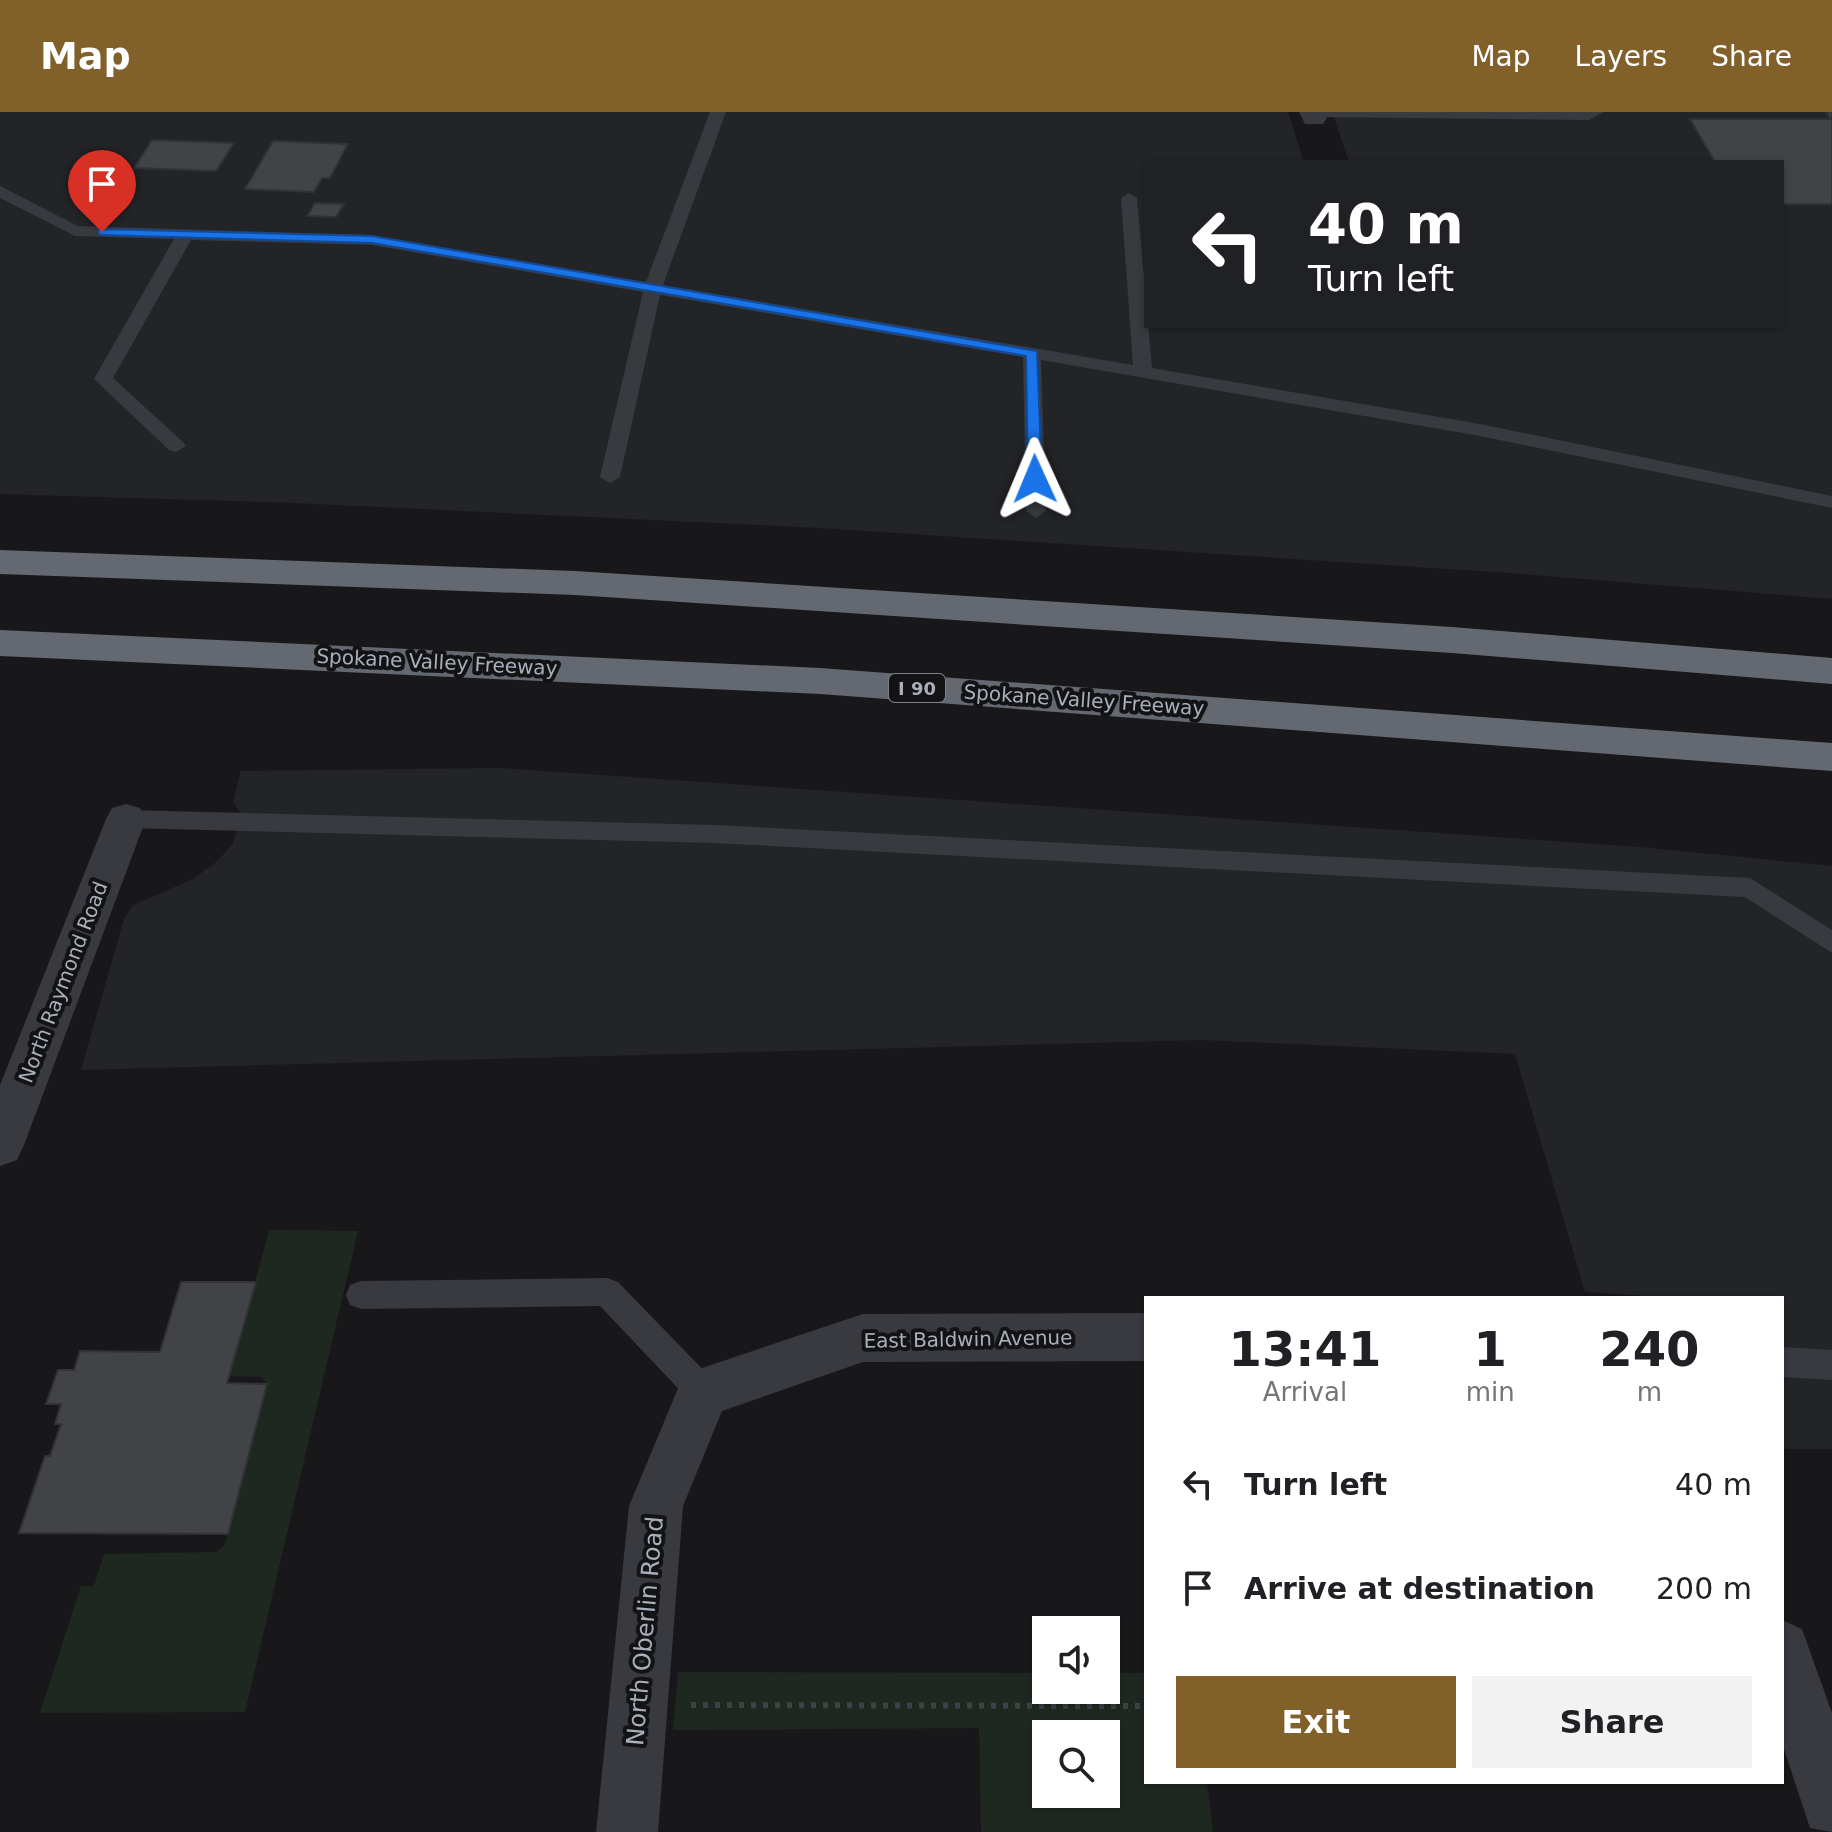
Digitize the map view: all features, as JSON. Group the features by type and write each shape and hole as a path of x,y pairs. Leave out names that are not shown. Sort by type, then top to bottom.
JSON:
{"highway":[{"path":"0,562 606,585 1452,640 1832,671"},
{"name":"Spokane Valley Freeway","path":"0,643 820,681 1832,757"}],"street":[{"name":"North Raymond Road","path":"0,1145 126,819"},
{"name":"East Baldwin Avenue","path":"703,1392 863,1338 1144,1337"},
{"name":"North Oberlin Road","path":"627,1832 656,1506 703,1392"},
{"path":"1784,1655 1832,1806"}],"lane":[{"path":"610,477 653,288 718,112"},
{"path":"1314,114 1589,115 1596,112"},
{"path":"0,191 75,231 372,240 1480,430 1832,502"},
{"path":"1129,198 1143,373"},
{"path":"176,446 103,379 186,234"},
{"path":"1032,354 1036,511"},
{"path":"126,819 715,834 1750,888 1832,943"},
{"path":"361,1295 607,1292 703,1392"},
{"path":"1784,1362 1832,1365"}],"path":[{"path":"638,1705 1144,1706"}],"shaded area":[{"path":"0,112 1288,112 1303,160 1144,160 1144,328 1784,328 1784,160 1348,160 1332,112 1832,112 1832,599 1509,573 820,528 294,503 0,494"},
{"path":"500,768 1640,847 1832,866 1832,1449 1784,1449 1784,1296 1646,1296 1585,1292 1515,1054 1202,1040 81,1070 124,919 133,905 193,879 233,844 241,814 233,802 241,771"},
{"path":"269,1230 358,1231 245,1712 40,1713 81,1586 94,1586 104,1554 216,1552 225,1545 267,1385 262,1377 230,1376"},
{"path":"678,1672 1032,1673 1032,1704 1120,1704 1120,1673 1144,1673 1144,1784 1207,1784 1213,1832 981,1832 979,1728 673,1730"}],"building":[{"path":"1826,112 1832,112 1832,204 1784,204 1784,160 1714,160 1690,119 1831,119"},
{"path":"152,140 234,143 216,171 134,168"},
{"path":"273,141 348,144 330,178 322,178 314,192 245,189"},
{"path":"315,203 344,204 336,217 307,216"},
{"path":"181,1282 256,1282 227,1383 267,1384 228,1534 19,1533 45,1456 50,1456 61,1424 55,1424 61,1404 46,1404 58,1370 74,1370 80,1351 160,1352"}],"route":[{"path":"102,232 372,240 1032,354 1035,479"}]}
